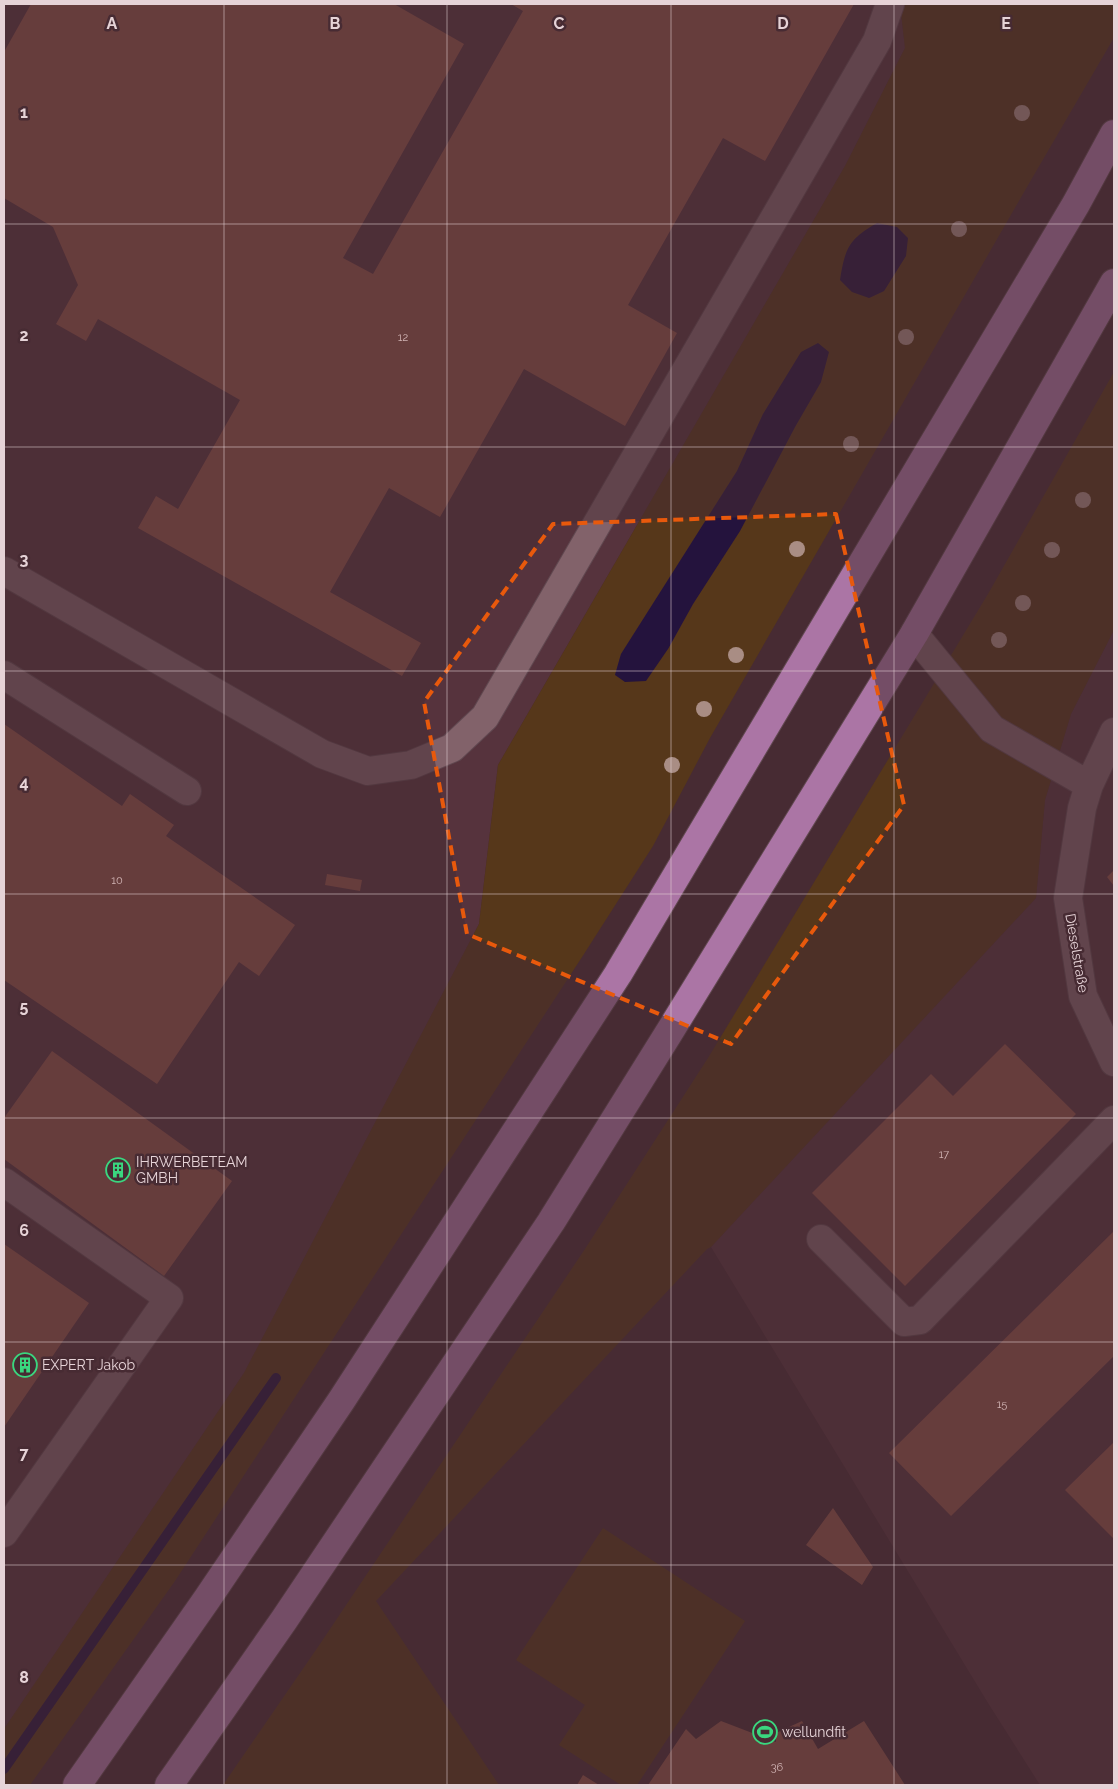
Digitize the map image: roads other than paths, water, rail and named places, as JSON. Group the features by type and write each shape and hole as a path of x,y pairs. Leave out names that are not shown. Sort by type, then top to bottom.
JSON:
{"highway":[{"path":"76,1785 207,1600 341,1401 618,974 1076,204 1114,134"},
{"path":"169,1785 290,1612 551,1222 914,634 1114,283"}],"street":[{"path":"4,571 322,754 368,771 411,765 452,748 485,717 877,42 890,4"},
{"path":"914,634 992,729 1089,786"},
{"path":"4,675 187,791"},
{"name":"Dieselstraße","path":"1114,732 1089,786 1082,808 1068,898 1083,996 1114,1062"},
{"path":"821,1239 904,1322 920,1320 1114,1120"},
{"path":"4,1182 169,1298 4,1533"}],"waterway":[{"path":"4,1769 276,1378"}],"place":[{"name":"IHRWERBETEAM GMBH","path":"118,1170"},
{"name":"EXPERT Jakob","path":"25,1365"},
{"name":"wellundfit","path":"765,1732"}]}
